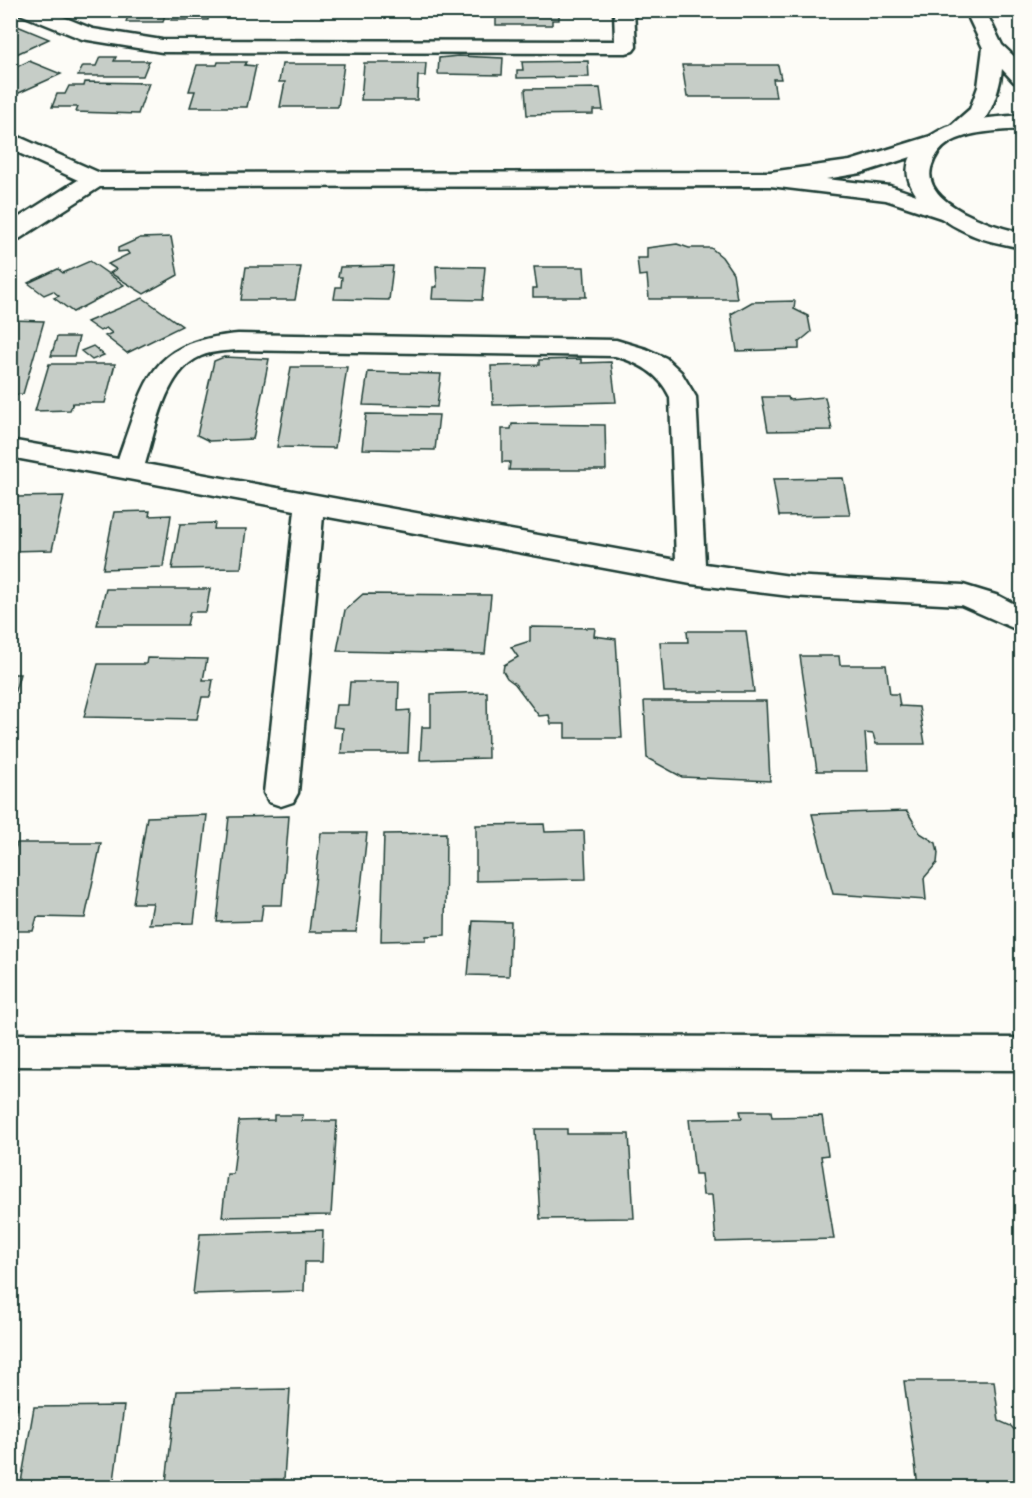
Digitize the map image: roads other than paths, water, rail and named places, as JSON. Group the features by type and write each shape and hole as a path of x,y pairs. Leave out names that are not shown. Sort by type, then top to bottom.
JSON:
{"street":[{"path":"27,10 88,35 162,46 626,47 624,10"},
{"path":"975,10 993,48 1022,77"},
{"path":"993,48 1022,48"},
{"path":"770,179 853,168 931,143 957,130 980,112 989,87 993,48"},
{"path":"957,130 992,122 1022,122"},
{"path":"10,140 96,180 770,179 890,194 998,237 1022,241"},
{"path":"931,143 917,161 918,182 932,203 952,217 1022,256"},
{"path":"10,234 53,204 96,180"},
{"path":"129,469 161,377 177,359 205,346 249,342 615,348 654,361 678,384 683,397 691,573"},
{"path":"10,448 580,555 691,573 790,586 963,595 988,603 1022,622"},
{"path":"281,793 310,504"},
{"path":"10,1050 1022,1054"}]}
